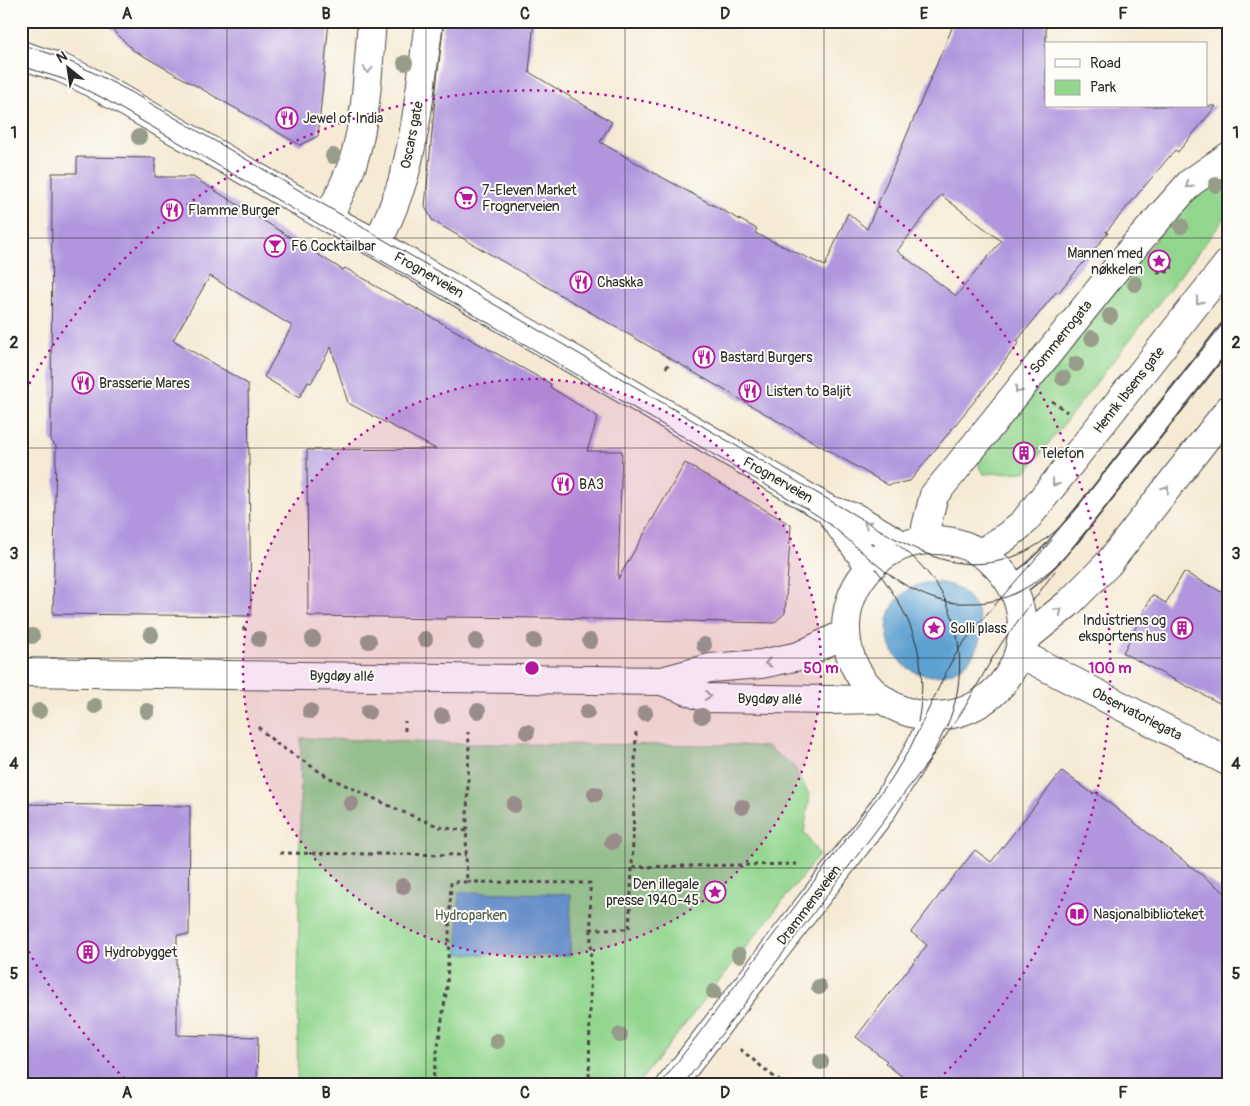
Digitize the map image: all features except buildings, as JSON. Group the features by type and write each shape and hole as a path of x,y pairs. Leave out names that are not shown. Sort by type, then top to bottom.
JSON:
{"street":[{"path":"328,218 354,160 364,111 372,21"},
{"name":"Oscars gate","path":"377,244 395,204 405,173 416,123 429,21"},
{"name":"Frognerveien","path":"21,55 61,68 89,81 328,218 377,244 829,510 856,518 914,543"},
{"name":"Sommerrogata","path":"914,543 926,527 934,494 1136,244 1190,183 1229,156"},
{"name":"Henrik Ibsens gate","path":"981,553 1006,537 1024,522 1229,262"},
{"path":"1020,648 1108,564 1229,410"},
{"name":"Frognerveien","path":"829,510 870,567"},
{"path":"937,539 960,543 981,553 1000,569 1014,588 1020,605 1023,624 1020,648 1010,674 990,696 957,714 935,717 907,712 881,699 867,686 856,670 849,652 846,615 851,597 859,581 870,567 890,551 914,543 937,539"},
{"name":"Bygdøy allé","path":"21,672 662,681 710,668 761,664 798,656 846,633"},
{"name":"Observatoriegata","path":"1020,648 1229,762"},
{"name":"Bygdøy allé","path":"662,681 706,698 881,699"},
{"name":"Drammensveien","path":"671,1085 880,812 916,755 935,717"}],"lane":[{"path":"1014,588 1035,572 1054,552 1229,332"}],"path":[{"path":"666,368 669,363"},
{"path":"404,731 405,721"},
{"path":"258,727 277,744 328,777 440,827 467,831"},
{"path":"467,882 468,732"},
{"path":"591,929 629,929 633,867 636,732"},
{"path":"280,853 466,855"},
{"path":"633,867 801,864"},
{"path":"432,1085 447,988 451,882 590,883 589,1085"},
{"path":"738,1048 784,1085"}],"green space":[{"path":"1229,168 1229,213 1027,471 984,474 977,461 1189,198"},
{"name":"Hydroparken","path":"301,738 469,744 740,745 767,747 793,765 810,796 804,832 819,855 637,1085 297,1085"}],"water":[{"path":"934,582 952,586 967,596 977,611 981,629 977,647 967,662 952,672 934,676 916,672 901,662 891,647 887,629 891,611 901,596 916,586"},
{"path":"459,892 571,894 570,956 458,954"}],"tram line":[{"path":"21,45 64,59 131,92 894,538 927,554 947,561 977,564 1006,559 1034,547 1047,538 1080,505"},
{"path":"21,66 63,79 101,97 802,506 832,526 885,571 920,593 937,600 955,603 982,603 1001,599 1014,594 1039,579 1061,560 1080,539"},
{"path":"1075,510 1229,316"},
{"path":"1077,544 1229,352"},
{"path":"660,1085 892,778 910,748 959,649 978,624 1052,540"},
{"path":"897,544 915,559 930,576 950,611 956,630 960,670 958,690 946,728"},
{"path":"876,569 889,587 909,622 920,659 922,679 918,722"},
{"path":"683,1085 931,758 965,707 1003,641 1055,571"}],"place":[{"name":"Jewel of India","path":"287,118"},
{"name":"7-Eleven Market Frognerveien","path":"466,198"},
{"name":"Flamme Burger","path":"172,210"},
{"name":"F6 Cocktailbar","path":"275,246"},
{"name":"Mannen med nøkkelen","path":"1159,261"},
{"name":"Chaskka","path":"581,282"},
{"name":"Bastard Burgers","path":"704,357"},
{"name":"Brasserie Mares","path":"83,383"},
{"name":"Listen to Baljit","path":"750,391"},
{"name":"Telefon","path":"1024,453"},
{"name":"BA3","path":"563,484"},
{"name":"Solli plass","path":"934,628"},
{"name":"Industriens og eksportens hus","path":"1182,628"},
{"name":"Den illegale presse 1940-45","path":"715,892"},
{"name":"Nasjonalbiblioteket","path":"1077,914"},
{"name":"Hydrobygget","path":"88,952"}]}
